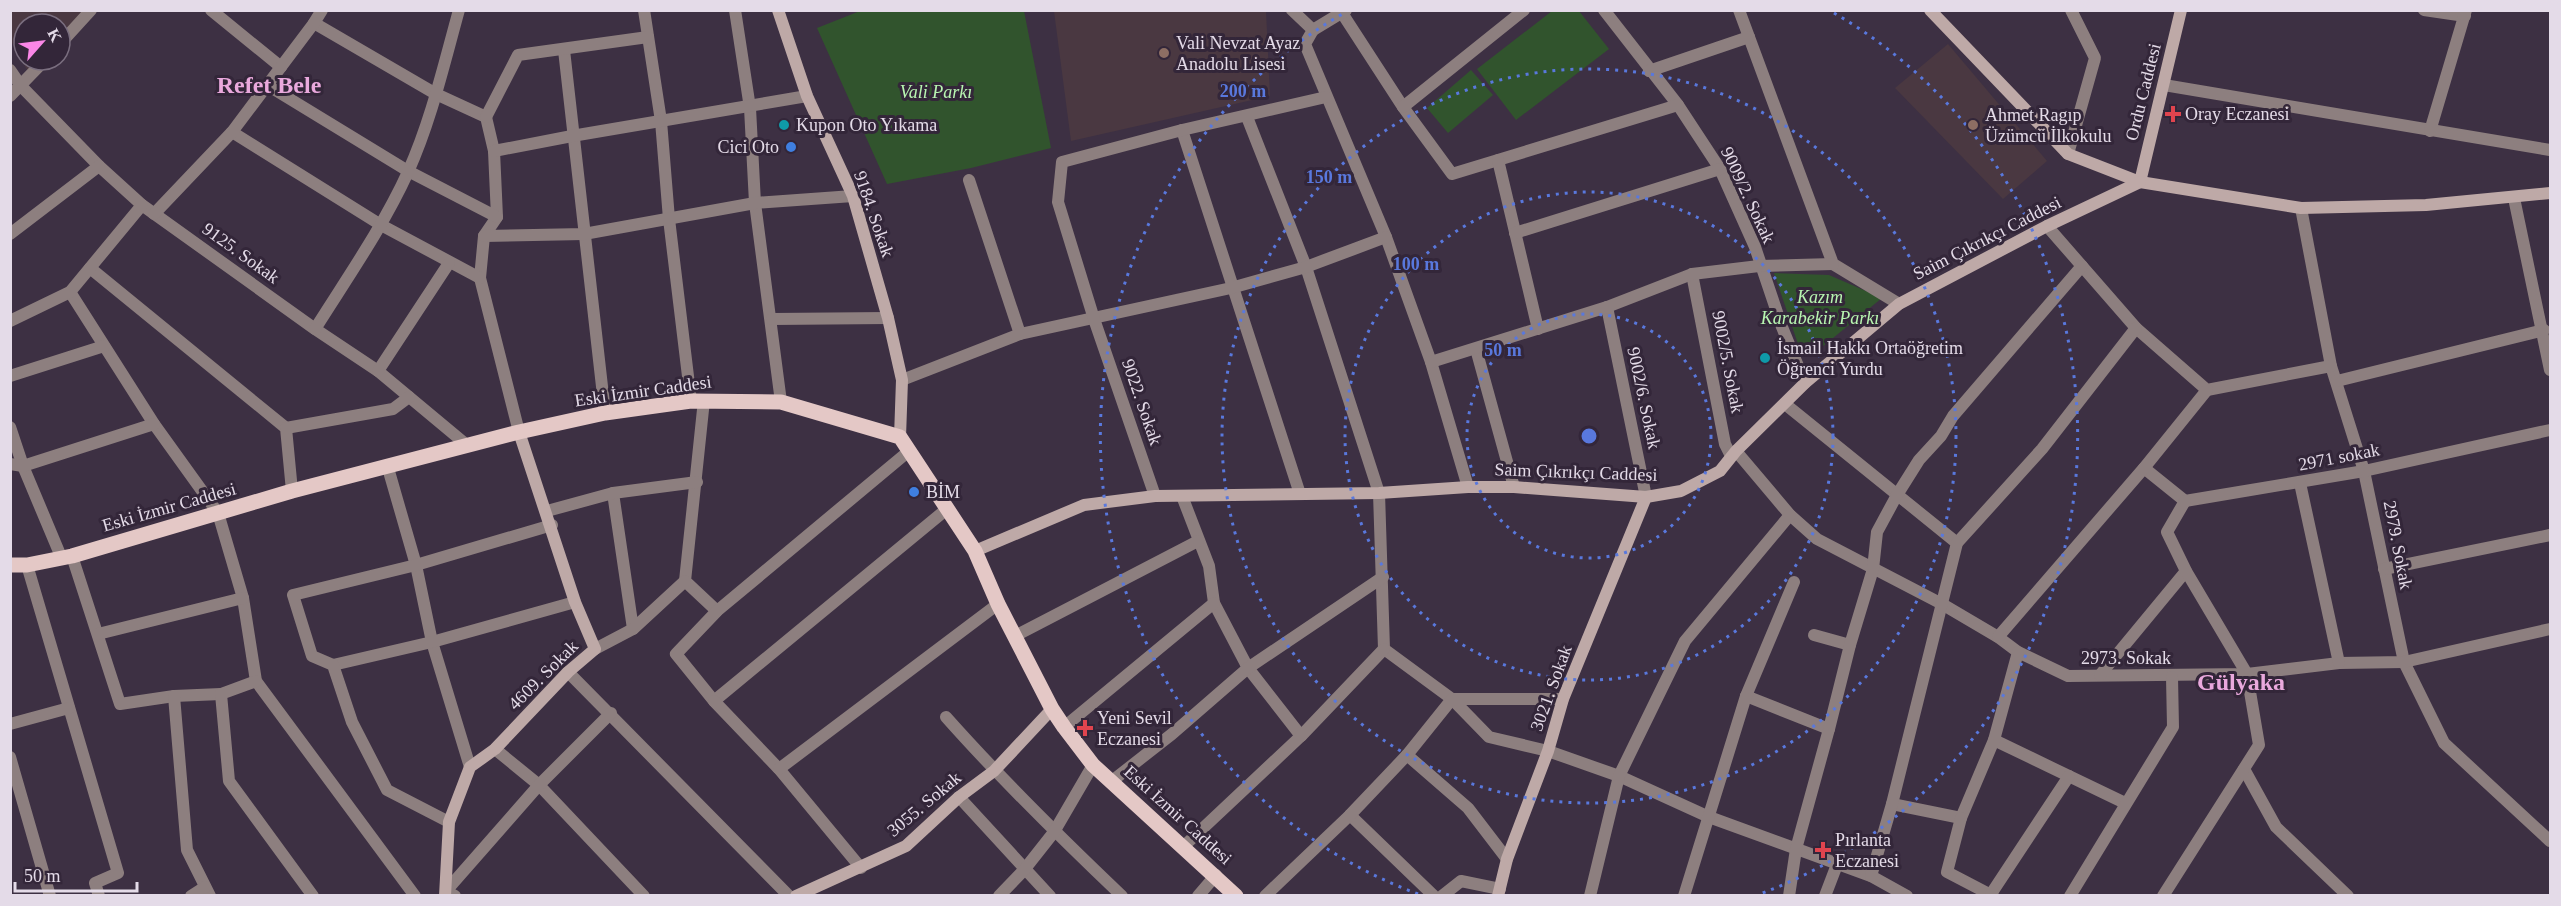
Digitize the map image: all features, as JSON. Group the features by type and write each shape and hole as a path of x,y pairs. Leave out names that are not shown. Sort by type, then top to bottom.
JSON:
{"main road":[{"name":"9184. Sokak","path":"778,10 807,96 853,196 888,318 902,380 900,437"},
{"path":"1920,10 1933,13 2068,154 2140,182 2301,208 2426,205 2550,193"},
{"name":"Ordu Caddesi","path":"2140,182 2181,10"},
{"name":"Saim Çıkrıkçı Caddesi","path":"975,551 1084,505 1155,496 1379,493 1468,487 1514,487 1646,497 1681,491 1720,471 1733,454 1805,383 1899,304 2047,226 2140,182"},
{"name":"Eski İzmir Caddesi","path":"10,565 27,565 67,557 292,491 388,468 519,432 605,413 698,400 781,402 900,437 975,551 998,604 1064,727 1093,765 1216,875 1236,896"},
{"name":"4609. Sokak","path":"470,767 495,749 568,672 595,649 575,602 552,525 519,432"},
{"name":"3021. Sokak","path":"1499,892 1507,859 1548,751 1563,699 1646,497"},
{"name":"3055. Sokak","path":"796,896 906,846 959,797 993,771 1052,708"},
{"path":"448,894 449,822 470,767"}],"street":[{"path":"72,31 91,10"},
{"path":"211,10 281,67"},
{"path":"154,214 232,132 322,10"},
{"path":"315,329 381,225 408,171 436,93 459,10"},
{"path":"595,649 633,628 685,581 697,482 698,400 669,219 661,121 644,10"},
{"path":"735,10 750,108 755,203 772,319 781,402"},
{"path":"1292,10 1313,30"},
{"path":"1403,107 1524,10"},
{"name":"9009/2. Sokak","path":"1604,10 1649,71 1678,105 1720,169 1755,247 1759,266 1805,383"},
{"path":"1739,10 1833,264"},
{"path":"2068,154 2095,58 2071,10"},
{"path":"2424,10 2465,13 2430,131"},
{"path":"1468,487 1431,362 1386,237 1305,44 1313,30 1344,12 1403,107 1452,174 1678,105"},
{"path":"314,22 436,93 486,117"},
{"path":"519,432 480,279 484,236 496,217 494,152 486,117 518,55 648,37"},
{"path":"1649,71 1749,37"},
{"path":"564,50 605,413"},
{"name":"9125. Sokak","path":"10,70 21,86 99,166 142,205 315,329 378,371 468,446"},
{"path":"10,96 34,72"},
{"path":"267,85 408,171 496,217"},
{"path":"2164,85 2550,150"},
{"path":"494,152 572,136 750,108 807,96"},
{"path":"1299,494 1182,130 1247,117 1326,97"},
{"path":"1184,846 1301,736 1384,649 1379,493 1306,267 1247,117"},
{"name":"9022. Sokak","path":"1155,496 1094,320 1058,202 1062,162 1182,130"},
{"path":"232,132 381,225 480,279"},
{"path":"1498,160 1538,329"},
{"path":"10,234 99,166"},
{"path":"1515,233 1720,169"},
{"path":"969,180 1020,334"},
{"path":"484,236 584,234 755,203 853,196"},
{"path":"2514,198 2544,330 2550,370"},
{"path":"10,321 70,292 142,205"},
{"name":"2979. Sokak","path":"2301,208 2331,366 2364,471 2404,662 2444,743 2550,841"},
{"path":"2047,226 2136,328 2207,390"},
{"path":"902,380 1020,334 1094,320 1231,288 1306,267 1386,237"},
{"path":"378,371 449,263"},
{"path":"1431,362 1607,307 1692,274 1759,266 1833,264 1899,304"},
{"path":"1789,896 1796,849 1850,645 1873,569 1877,532 1919,460 1941,436 1953,416 2082,266"},
{"path":"90,268 286,428 292,491"},
{"name":"9002/5. Sokak","path":"1692,274 1725,444 1733,454"},
{"path":"70,292 154,424 218,513 243,598 256,681 415,896"},
{"name":"9002/6. Sokak","path":"1607,307 1646,497"},
{"path":"772,319 888,318"},
{"path":"1871,876 1892,804 1957,543 2042,449 2136,328"},
{"path":"2337,381 2544,330"},
{"path":"10,376 104,346"},
{"path":"1476,349 1514,487"},
{"path":"1998,637 2144,468 2207,390 2331,366"},
{"path":"286,428 393,409 409,397"},
{"path":"1785,404 1957,543"},
{"path":"17,465 154,424"},
{"path":"10,427 17,465 67,557 98,634 120,704 174,696 221,694 256,681"},
{"name":"2971 sokak","path":"2185,501 2364,471 2550,430"},
{"path":"861,868 779,769 714,701 676,654 717,611 909,451"},
{"name":"2973. Sokak","path":"1733,454 1790,515 1817,539 1942,604 1998,637 2018,652 2068,676 2172,677 2247,674 2339,663 2404,662 2550,629"},
{"path":"388,468 416,565 432,642 470,767"},
{"path":"2144,468 2185,501 2167,532 2186,571 2247,674 2259,745 2163,896"},
{"path":"547,511 613,493 697,482"},
{"path":"2300,483 2339,663"},
{"path":"613,493 633,628"},
{"path":"1182,496 1209,566 1214,603 1248,668 1301,736"},
{"path":"714,701 948,508"},
{"path":"1590,896 1619,776 1685,641 1790,515"},
{"path":"552,525 416,565 293,595 312,656 333,665 432,642 575,602"},
{"path":"2384,569 2550,535"},
{"path":"1015,636 1198,541"},
{"path":"27,565 118,873 95,883 99,896"},
{"path":"2100,675 2186,571"},
{"path":"1112,781 1172,734 1248,668 1383,577"},
{"path":"685,581 717,611"},
{"path":"1684,896 1746,696 1794,582"},
{"path":"98,634 243,598"},
{"path":"1064,727 1214,603"},
{"path":"779,769 998,604"},
{"path":"1814,635 1850,645"},
{"path":"1384,649 1452,699 1489,737 1548,751 1619,776 1709,818 1838,862 1871,876 1906,896"},
{"path":"2018,652 1994,740 1961,818 1947,872 1992,895 2069,776"},
{"path":"333,665 352,722 387,790 449,822"},
{"path":"568,672 789,896"},
{"path":"2070,896 2125,802 2173,728 2172,677"},
{"path":"221,694 229,781 313,896"},
{"path":"174,696 188,850 207,891 191,896"},
{"path":"1746,696 1829,729"},
{"path":"1452,699 1563,699"},
{"path":"1265,896 1350,815 1407,755 1452,699"},
{"path":"10,724 69,708"},
{"path":"448,894 539,785 610,713"},
{"path":"946,717 993,771 1122,896"},
{"path":"1994,740 2125,802"},
{"path":"495,749 539,785 644,896"},
{"path":"1407,755 1468,808 1507,859"},
{"path":"10,757 50,896"},
{"path":"999,896 1024,870 1054,832 1093,765"},
{"path":"2244,769 2276,827 2348,896"},
{"path":"959,797 1050,896"},
{"path":"1892,804 1961,818"},
{"path":"1350,815 1434,896"},
{"path":"1825,896 1838,862"},
{"path":"1198,896 1216,875"},
{"path":"1442,896 1461,880 1499,892"}],"shaded area":[{"path":"10,11 89,11 72,30 72,12 12,12 12,43"},
{"name":"Vali Nevzat Ayaz Anadolu Lisesi","path":"1054,11 1266,11 1270,96 1071,141"},
{"name":"Ahmet Ragıp Üzümcü İlkokulu","path":"1948,44 2047,161 2003,199 1895,88"}],"green space":[{"name":"Vali Parkı","path":"860,11 1024,11 1051,148 971,168 887,184 817,28"},
{"path":"1552,11 1579,11 1609,49 1516,120 1477,69"},
{"path":"1471,70 1493,95 1448,133 1427,108"},
{"name":"Kazım Karabekir Parkı","path":"1774,273 1829,275 1882,298 1811,356 1801,353"}],"place":[{"name":"Vali Nevzat Ayaz Anadolu Lisesi","path":"1164,53"},
{"name":"Oray Eczanesi","path":"2173,114"},
{"name":"Kupon Oto Yıkama","path":"784,125"},
{"name":"Ahmet Ragıp Üzümcü İlkokulu","path":"1973,125"},
{"name":"Cici Oto","path":"791,147"},
{"name":"İsmail Hakkı Ortaöğretim Öğrenci Yurdu","path":"1765,358"},
{"name":"BİM","path":"914,492"},
{"name":"Yeni Sevil Eczanesi","path":"1085,728"},
{"name":"Pırlanta Eczanesi","path":"1823,850"}],"district":[{"name":"Refet Bele","path":"269,85"},
{"name":"Gülyaka","path":"2241,682"}]}
